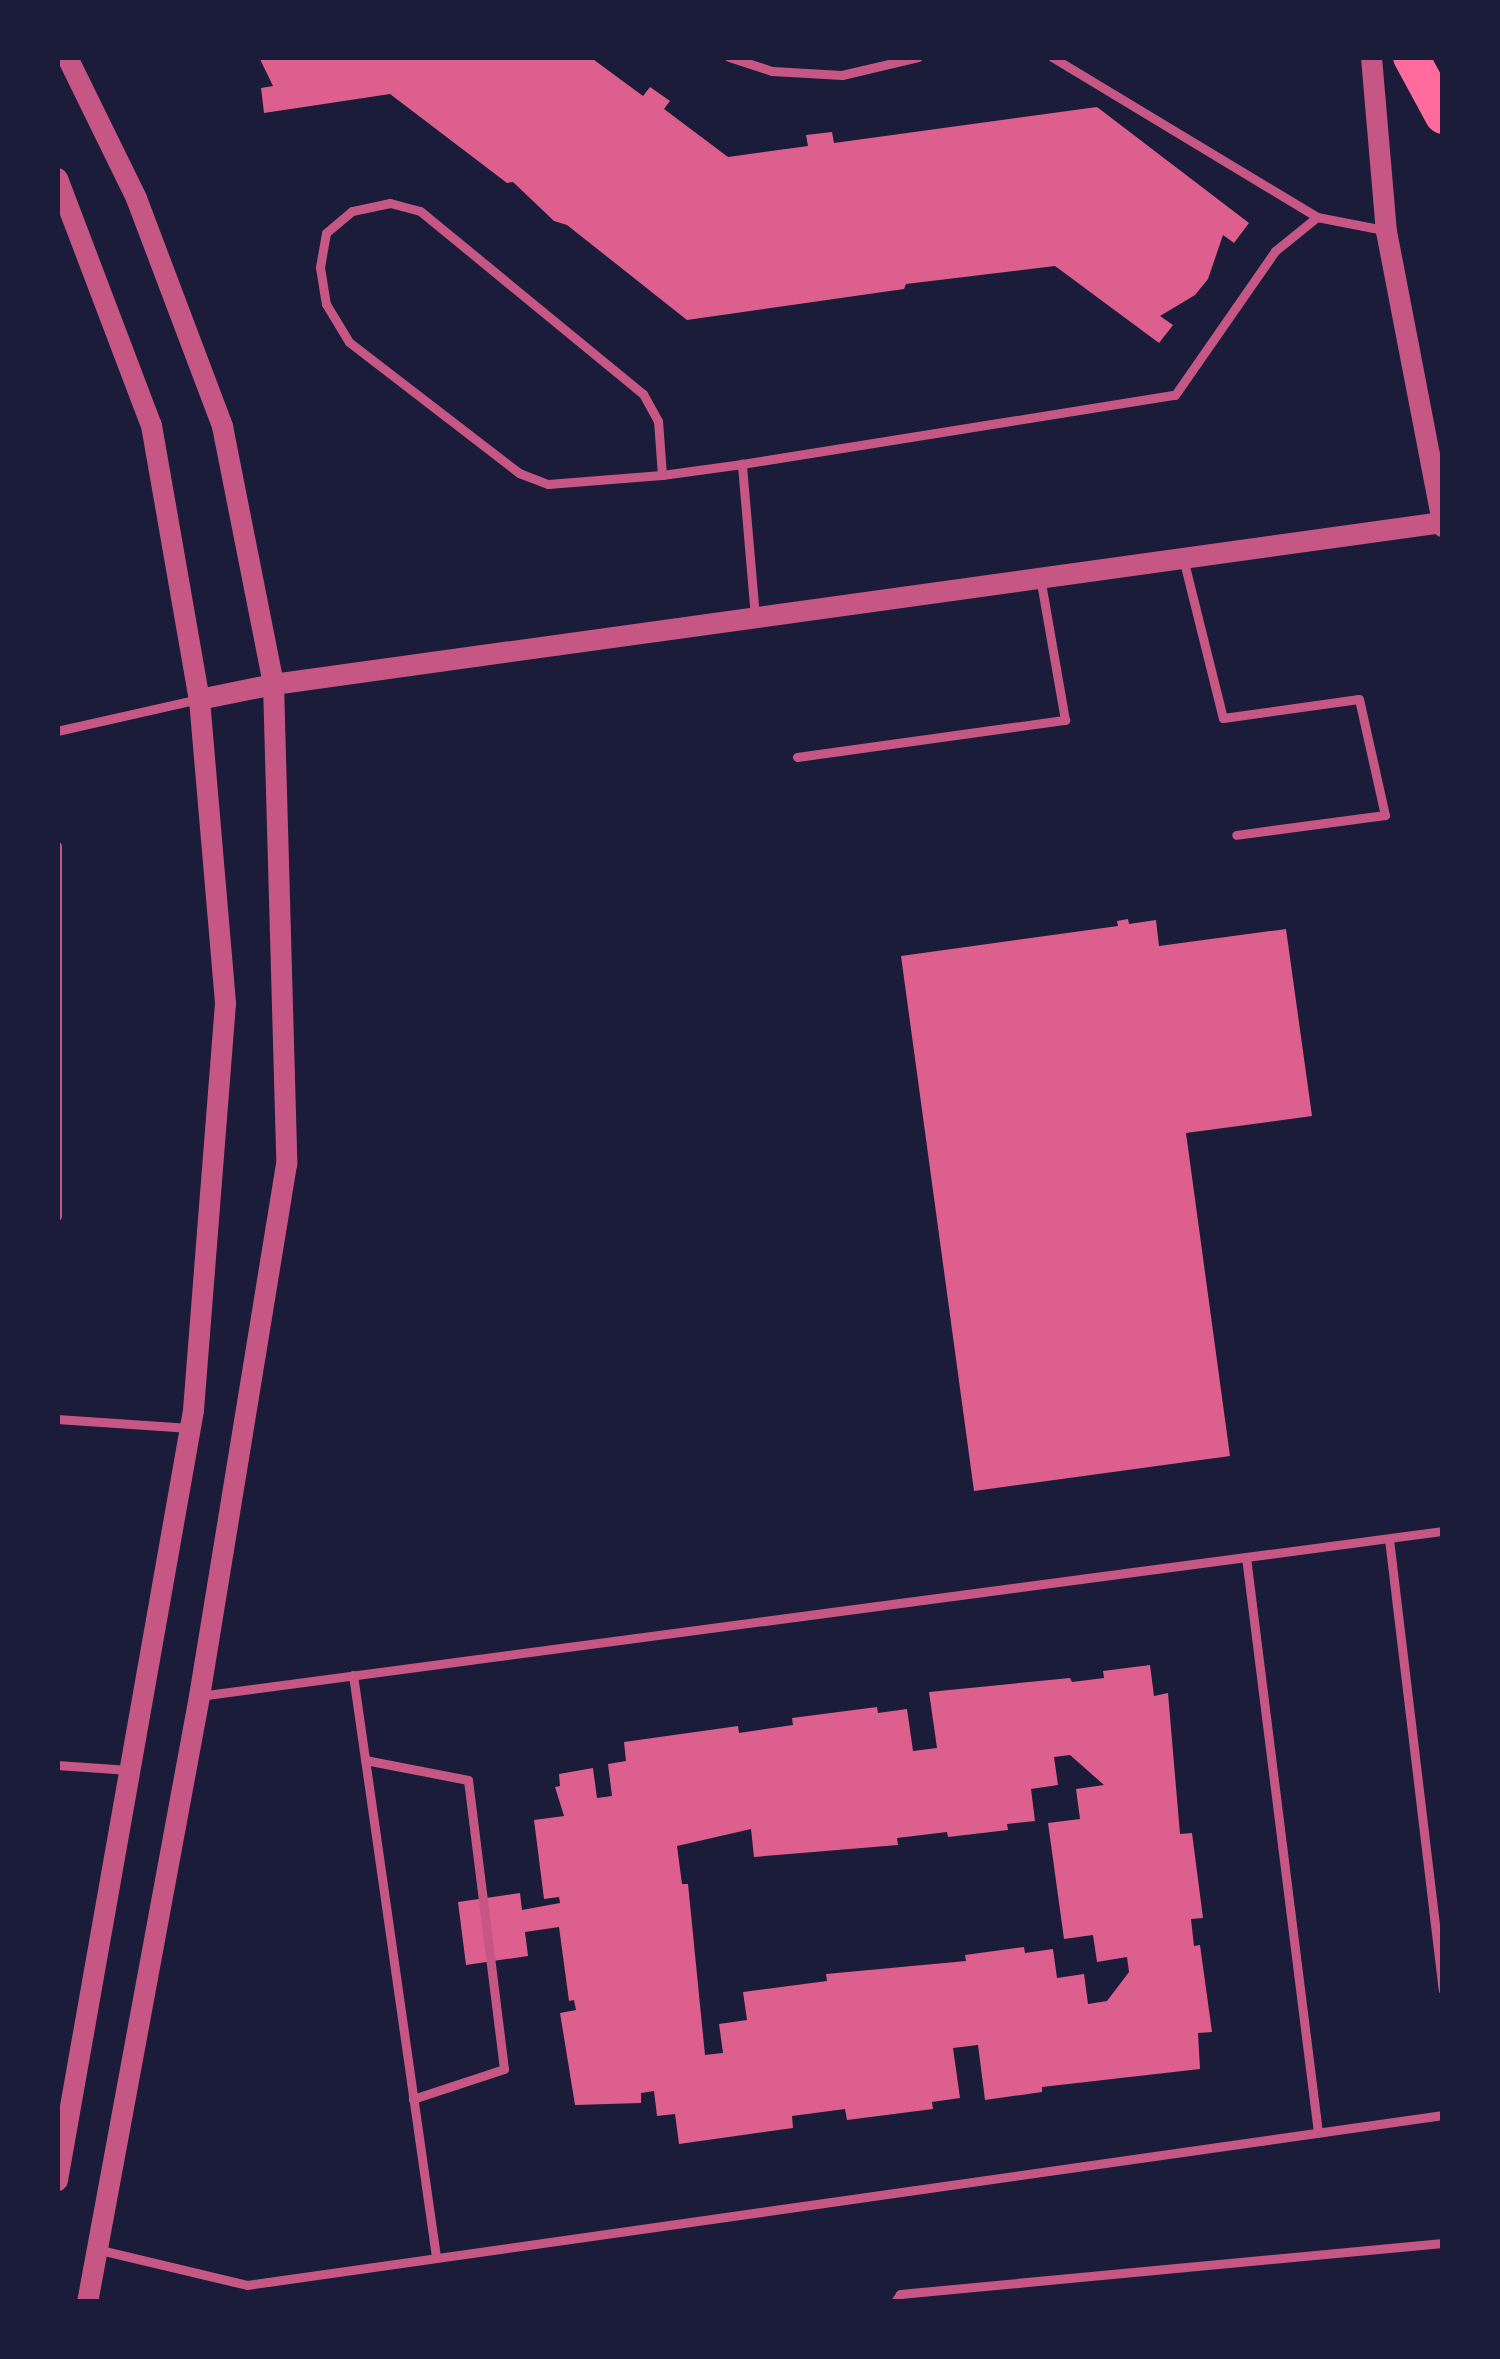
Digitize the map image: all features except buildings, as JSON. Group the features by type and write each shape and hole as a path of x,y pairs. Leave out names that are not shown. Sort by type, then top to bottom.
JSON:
{"highway":[{"path":"1411,57 1443,116"}],"street":[{"path":"67,57 136,198 222,426 273,684 286,1164 199,1696 87,2302"},
{"path":"199,699 273,684 1443,524 1386,230 1371,57"},
{"path":"57,178 151,425 199,699 225,1003 190,1428 57,2180"}],"lane":[{"path":"728,57 772,70 842,75 918,57"},
{"path":"1052,57 1317,217 1386,230"},
{"path":"662,475 658,421 643,394 420,211 390,203 352,211 326,232 320,267 326,304 349,342 519,473 548,484 662,475 742,464 1175,395 1275,251 1317,217"},
{"path":"742,464 755,617"},
{"path":"1183,558 1223,718 1359,699 1385,815 1236,835"},
{"path":"796,757 1065,720 1040,578"},
{"path":"57,731 199,699"},
{"path":"57,846 57,1216"},
{"path":"57,1419 190,1428"},
{"path":"199,1696 1443,1532"},
{"path":"1389,1539 1443,1990"},
{"path":"1246,1557 1318,2133"},
{"path":"352,1676 436,2258"},
{"path":"365,1760 468,1780 504,2069 413,2099"},
{"path":"57,1765 130,1770"},
{"path":"94,2249 248,2284 1443,2115"},
{"path":"895,2302 900,2294 1443,2243"}]}
